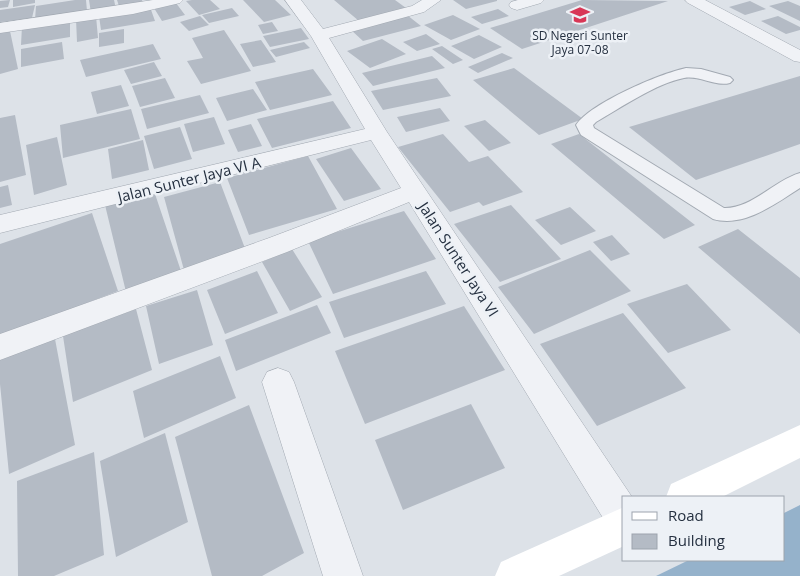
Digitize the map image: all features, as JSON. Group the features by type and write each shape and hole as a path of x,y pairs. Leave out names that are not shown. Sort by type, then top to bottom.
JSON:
{"main road":[{"path":"686,496 800,441"},
{"path":"515,576 622,527"}],"street":[{"path":"0,28 133,9 174,0"},
{"name":"Jalan Sunter Jaya VI","path":"293,0 319,35 377,132 622,515"},
{"path":"319,35 418,10 433,0"},
{"path":"517,5 536,0"},
{"path":"693,0 800,57"},
{"name":"Jalan Sunter Jaya VI A","path":"0,224 377,132"},
{"path":"0,347 278,245 415,191"},
{"path":"278,382 343,576"}],"lane":[{"path":"725,80 700,74 685,73 656,84 590,118 584,125 587,131 720,214 734,215 769,199 800,179"}],"water":[{"path":"800,505 800,576 656,576 687,561 785,561 785,512"}],"building":[{"path":"10,0 8,7 0,8 0,1"},
{"path":"13,0 35,0 35,3 13,7"},
{"path":"86,0 87,11 35,20 36,6"},
{"path":"89,0 114,0 116,9 91,13"},
{"path":"117,0 142,0 144,5 120,9"},
{"path":"210,0 220,9 199,15 186,1"},
{"path":"243,0 275,0 291,15 264,22"},
{"path":"334,0 395,0 406,8 359,21"},
{"path":"453,0 497,0 497,1 466,9"},
{"name":"SD Negeri Sunter Jaya 07-08","path":"582,0 668,1 522,49 490,28"},
{"path":"750,1 766,9 745,15 729,7"},
{"path":"788,1 800,6 800,21 769,6"},
{"path":"176,3 185,15 162,21 154,8"},
{"path":"35,5 32,18 0,22 0,10"},
{"path":"150,7 155,21 101,30 99,16"},
{"path":"232,8 239,16 209,23 202,15"},
{"path":"498,9 509,16 482,24 471,17"},
{"path":"407,15 421,26 363,41 350,29"},
{"path":"453,15 480,29 451,40 424,25"},
{"path":"96,16 98,38 77,42 76,19"},
{"path":"200,16 209,25 189,31 180,22"},
{"path":"778,16 800,27 800,30 786,34 761,21"},
{"path":"70,19 70,37 21,45 22,26"},
{"path":"272,22 278,31 263,34 258,25"},
{"path":"301,28 309,39 270,47 263,36"},
{"path":"124,29 124,43 99,47 99,33"},
{"path":"224,30 251,71 201,84 187,61 203,58 192,38"},
{"path":"10,31 18,69 0,74 0,33"},
{"path":"426,34 440,44 417,51 403,42"},
{"path":"479,35 502,47 474,59 451,46"},
{"path":"382,39 406,54 370,68 347,51"},
{"path":"261,40 276,62 253,67 240,44"},
{"path":"62,42 64,59 21,67 21,49"},
{"path":"304,42 310,48 276,57 270,50"},
{"path":"153,44 161,59 86,77 80,60"},
{"path":"442,46 463,60 453,64 432,49"},
{"path":"502,53 513,58 478,73 468,67"},
{"path":"432,56 445,68 373,86 362,73"},
{"path":"154,62 162,76 131,84 124,70"},
{"path":"514,68 583,119 539,135 473,80"},
{"path":"313,69 332,95 270,110 255,82"},
{"path":"800,76 800,144 696,180 629,127"},
{"path":"165,78 175,98 140,107 132,86"},
{"path":"437,78 451,96 383,110 371,91"},
{"path":"121,85 129,106 97,114 91,92"},
{"path":"253,89 267,110 227,121 216,98"},
{"path":"200,95 209,113 147,129 141,109"},
{"path":"333,101 351,128 272,148 257,119"},
{"path":"440,108 450,121 406,132 397,117"},
{"path":"131,109 140,139 63,158 60,125"},
{"path":"15,115 26,175 0,182 0,118"},
{"path":"214,117 225,144 193,152 184,124"},
{"path":"485,120 511,143 489,151 464,126"},
{"path":"251,124 262,146 238,152 228,130"},
{"path":"180,127 192,159 154,169 144,136"},
{"path":"443,134 469,162 488,156 523,192 483,206 479,202 450,212 398,147"},
{"path":"579,134 695,225 664,239 551,144"},
{"path":"57,137 67,185 34,195 26,145"},
{"path":"143,140 149,170 112,179 108,149"},
{"path":"351,148 381,189 344,201 316,159"},
{"path":"308,156 337,209 249,235 227,178"},
{"path":"220,182 246,251 184,270 164,197"},
{"path":"8,185 12,205 0,208 0,187"},
{"path":"154,191 183,277 127,296 105,205"},
{"path":"511,205 561,259 500,282 454,224"},
{"path":"570,207 596,231 561,245 535,220"},
{"path":"404,211 436,259 333,294 308,241"},
{"path":"92,213 118,291 0,336 0,244"},
{"path":"738,229 800,278 800,334 698,247"},
{"path":"612,235 630,254 611,261 593,242"},
{"path":"292,249 322,297 290,311 262,262"},
{"path":"590,250 631,291 534,334 498,287"},
{"path":"257,271 278,313 225,334 207,290"},
{"path":"426,271 446,304 344,338 329,302"},
{"path":"687,284 731,330 668,353 627,304"},
{"path":"197,290 213,345 159,364 146,306"},
{"path":"317,305 331,333 236,371 225,340"},
{"path":"464,306 505,370 365,424 335,351"},
{"path":"136,309 152,370 73,402 63,336"},
{"path":"623,313 686,388 597,426 540,344"},
{"path":"55,339 75,445 9,474 0,384 0,360"},
{"path":"220,356 236,398 144,438 133,391"},
{"path":"471,404 505,468 403,510 375,440"},
{"path":"249,405 304,553 262,576 212,576 175,437"},
{"path":"165,433 188,522 116,557 100,461"},
{"path":"94,452 104,555 54,576 18,576 17,481"}],"place":[{"name":"SD Negeri Sunter Jaya 07-08","path":"580,15"}]}
